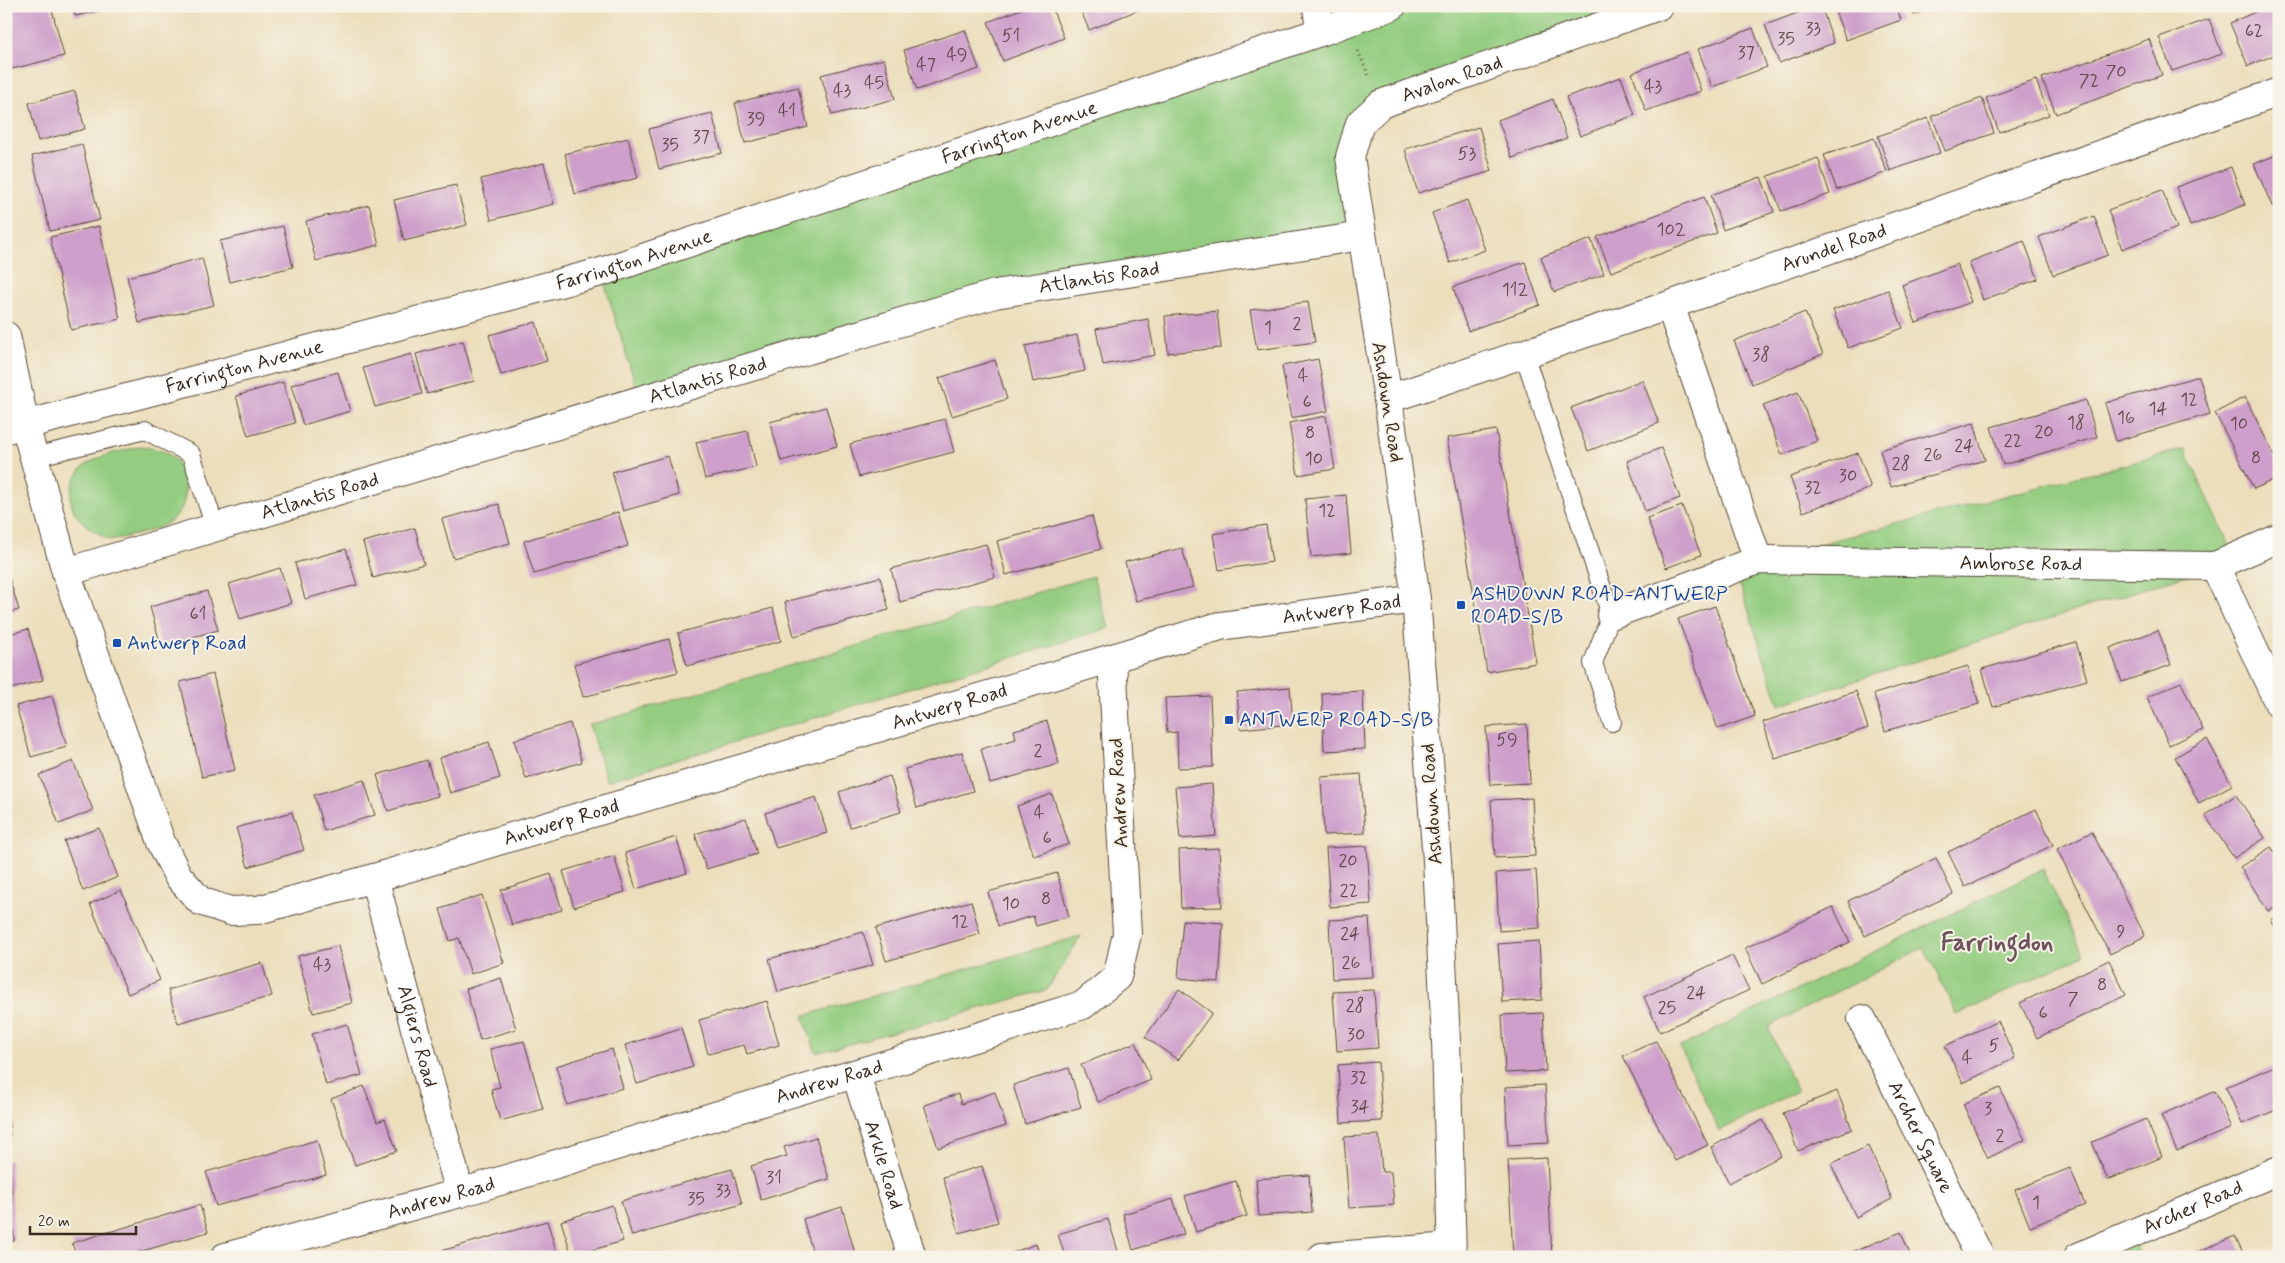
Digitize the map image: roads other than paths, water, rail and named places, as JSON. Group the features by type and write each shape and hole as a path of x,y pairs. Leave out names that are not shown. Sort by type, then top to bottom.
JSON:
{"street":[{"name":"Farrington Avenue","path":"16,427 601,272 1318,19 1346,23 1392,6"},
{"name":"Avalon Road","path":"1361,236 1350,157 1360,123 1381,104 1658,6"},
{"name":"Arundel Road","path":"1388,399 1670,306 2279,92"},
{"name":"Ashdown Road","path":"1361,236 1388,399 1416,599 1437,860 1446,1041 1451,1252"},
{"name":"Atlantis Road","path":"66,572 995,294 1361,236"},
{"path":"1670,306 1758,560"},
{"path":"6,336 16,427"},
{"name":"Antwerp Road","path":"16,427 34,457 66,572 161,842 178,876 200,901 230,911 258,910 374,878 1220,626 1416,599"},
{"name":"Ambrose Road","path":"1611,615 1758,560 2214,566 2279,538"},
{"path":"2214,566 2279,704"},
{"name":"Andrew Road","path":"224,1257 460,1194 1082,1005 1117,977 1127,934 1112,659"},
{"name":"Algiers Road","path":"374,878 460,1194"},
{"name":"Archer Square","path":"1862,1019 1980,1257"},
{"name":"Arkle Road","path":"856,1074 912,1257"},
{"name":"Archer Road","path":"2078,1257 2279,1170"},
{"path":"1322,1257 1451,1252"}],"lane":[{"path":"1524,354 1611,615 1593,663 1612,722"},
{"path":"34,457 145,430 191,454 215,527"}],"place":[{"name":"ASHDOWN ROAD-ANTWERP ROAD-S/B","path":"1461,605"},
{"name":"Antwerp Road","path":"117,643"},
{"name":"ANTWERP ROAD-S/B","path":"1229,720"}],"district":[{"name":"Farringdon","path":"1997,943"}]}
